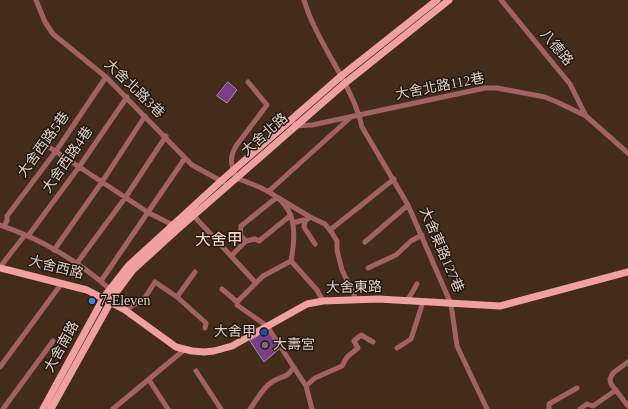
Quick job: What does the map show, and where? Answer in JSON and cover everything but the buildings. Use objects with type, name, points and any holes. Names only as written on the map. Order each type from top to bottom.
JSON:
[{"type":"main road","name":"大舍北路","points":[[224,183],[236,178],[342,80],[437,0]]},
{"type":"main road","name":"大舍北路","points":[[342,80],[449,0]]},
{"type":"main road","name":"大舍北路","points":[[107,299],[112,291],[175,227],[224,183],[233,170],[294,123]]},
{"type":"main road","name":"大舍西路","points":[[0,268],[62,282],[87,290],[107,299]]},
{"type":"main road","name":"大舍東路","points":[[107,299],[125,310],[169,342],[184,350],[204,352],[223,349],[241,342],[307,304],[323,301],[356,299],[451,304],[508,304],[628,272]]},
{"type":"main road","name":"大舍南路","points":[[43,409],[107,299]]},
{"type":"main road","name":"大舍南路","points":[[51,409],[107,299]]},
{"type":"street","name":"大舍北路3巷","points":[[36,0],[45,22],[53,34],[127,97],[166,136],[185,158],[201,171],[224,183]]},
{"type":"street","name":"大舍東路127巷","points":[[304,0],[325,49],[359,115],[362,127],[408,205],[422,235],[451,304],[457,346],[487,409]]},
{"type":"street","name":"八德路","points":[[501,0],[570,84],[586,116]]},
{"type":"street","name":"大舍西路5巷","points":[[2,226],[7,221],[7,216],[56,151],[106,78]]},
{"type":"street","points":[[248,82],[267,105],[232,153],[231,162],[236,178],[269,191],[308,219],[325,224],[337,241],[337,250],[342,270],[356,299]]},
{"type":"street","name":"大舍北路112巷","points":[[294,123],[312,125],[485,88],[497,88],[545,97],[586,116],[627,151]]},
{"type":"street","name":"大舍西路4巷","points":[[0,268],[27,236],[80,167],[127,97]]},
{"type":"street","points":[[54,250],[102,182],[145,116]]},
{"type":"street","points":[[269,191],[352,117]]},
{"type":"street","points":[[77,263],[125,198],[166,136]]},
{"type":"street","points":[[46,145],[125,198],[175,227]]},
{"type":"street","points":[[101,281],[149,213],[185,158]]},
{"type":"street","points":[[330,230],[394,180]]},
{"type":"street","points":[[277,197],[287,207],[293,224],[294,243],[291,261]]},
{"type":"street","points":[[246,241],[240,235],[241,226],[277,197]]},
{"type":"street","name":"大舍東路127巷","points":[[365,242],[408,205]]},
{"type":"street","points":[[190,213],[256,282]]},
{"type":"street","points":[[231,256],[246,241],[255,239],[260,241],[291,215]]},
{"type":"street","points":[[293,224],[308,219]]},
{"type":"street","points":[[308,219],[304,227],[315,244]]},
{"type":"street","points":[[2,226],[27,236],[77,263],[112,291]]},
{"type":"street","points":[[368,268],[396,255],[411,241],[422,235]]},
{"type":"street","points":[[291,261],[270,272],[256,282],[236,305],[267,326],[306,386],[312,409]]},
{"type":"street","points":[[291,261],[317,290],[323,301]]},
{"type":"street","points":[[177,297],[194,272]]},
{"type":"street","points":[[0,367],[62,282]]},
{"type":"street","points":[[125,310],[144,299],[155,282],[177,297],[206,323],[205,328]]},
{"type":"street","points":[[406,301],[417,284]]},
{"type":"street","points":[[222,289],[238,302]]},
{"type":"street","points":[[397,348],[411,339],[423,302]]},
{"type":"street","points":[[306,386],[315,378],[342,366],[347,357],[358,348],[354,341],[361,335],[373,342]]},
{"type":"street","points":[[2,409],[53,342]]},
{"type":"street","points":[[113,409],[184,350]]},
{"type":"street","points":[[627,362],[613,373],[610,379],[628,406]]},
{"type":"street","points":[[252,408],[260,393],[272,382],[289,375],[293,368]]},
{"type":"street","points":[[196,371],[221,409]]},
{"type":"street","points":[[149,380],[168,409]]},
{"type":"street","points":[[548,407],[577,388]]},
{"type":"street","points":[[580,409],[587,404],[593,406],[616,390]]},
{"type":"place","name":"7-Eleven","points":[[92,301]]},
{"type":"place","name":"大舍甲","points":[[264,332]]},
{"type":"place","name":"大壽宮","points":[[265,345]]},
{"type":"district","name":"大舍甲","points":[[219,241]]}]
